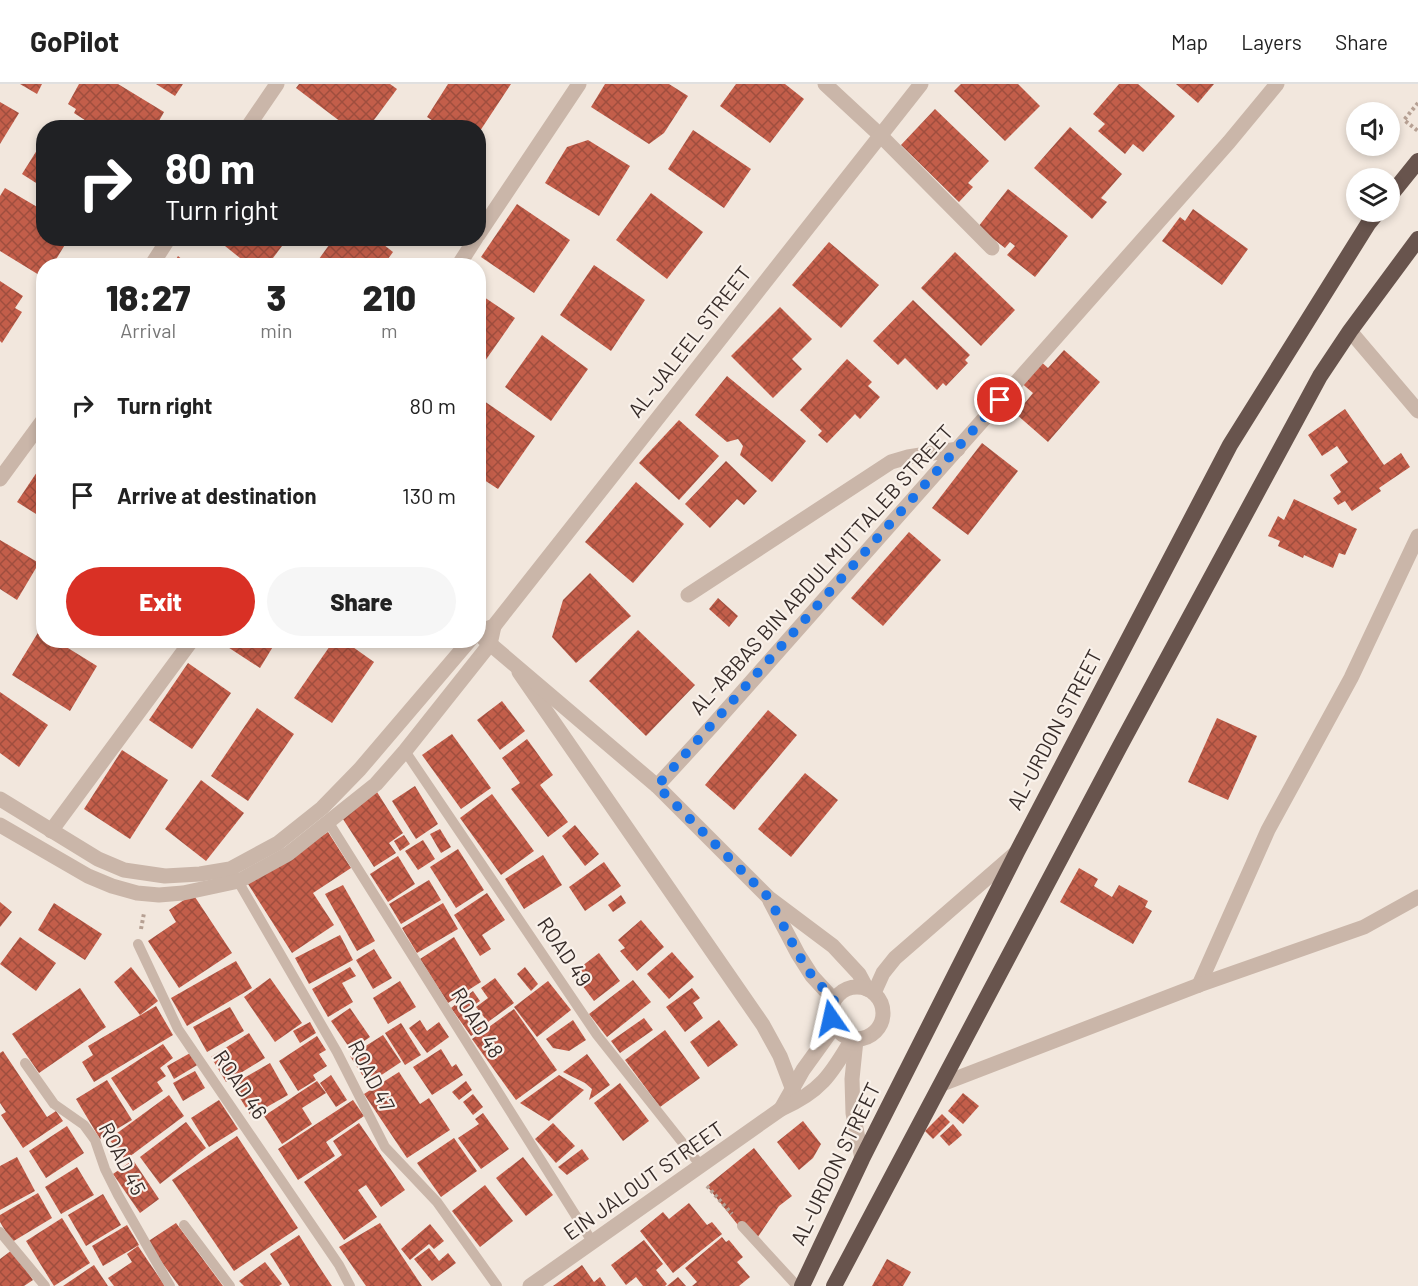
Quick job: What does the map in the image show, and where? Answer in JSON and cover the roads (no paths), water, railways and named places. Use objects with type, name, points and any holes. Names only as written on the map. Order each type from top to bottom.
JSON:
[{"type":"highway","points":[[1400,183],[1418,161]]},
{"type":"highway","name":"AL-URDON STREET","points":[[802,1286],[862,1159],[1017,852],[1230,445],[1370,222]]},
{"type":"highway","points":[[834,1286],[1120,746],[1320,376],[1418,239]]},
{"type":"street","points":[[252,120],[277,84]]},
{"type":"street","points":[[486,224],[579,84]]},
{"type":"street","points":[[825,84],[880,135],[992,248]]},
{"type":"street","name":"AL-JALEEL STREET","points":[[486,633],[494,626],[921,84]]},
{"type":"street","name":"AL-ABBAS BIN ABDULMUTTALEB STREET","points":[[657,786],[1229,142],[1277,84]]},
{"type":"street","points":[[1350,331],[1418,411]]},
{"type":"street","points":[[0,479],[36,430]]},
{"type":"street","points":[[688,595],[891,462],[958,448]]},
{"type":"street","points":[[1199,985],[1269,830],[1351,678],[1418,536]]},
{"type":"street","points":[[486,639],[657,786],[769,898],[833,946],[859,974],[870,991],[880,1000],[883,1018],[880,1027],[865,1038],[854,1040],[845,1037],[834,1027],[831,1009],[834,1000],[840,992],[849,988],[858,987],[870,991]]},
{"type":"street","points":[[51,831],[186,648]]},
{"type":"street","name":"AL-JALEEL STREET","points":[[0,799],[107,864],[124,870],[165,876],[235,875],[322,808],[360,769],[463,648]]},
{"type":"street","name":"AL-JALEEL STREET","points":[[0,825],[88,876],[137,893],[159,895],[183,892],[235,875],[288,854],[376,784],[405,751],[474,648]]},
{"type":"street","points":[[512,662],[763,1025],[780,1056],[794,1094]]},
{"type":"street","points":[[870,991],[895,958],[1017,852]]},
{"type":"street","points":[[942,1084],[1199,985],[1354,931],[1418,897]]},
{"type":"street","points":[[769,898],[812,976],[834,1000]]},
{"type":"street","points":[[794,1094],[834,1027]]},
{"type":"street","points":[[854,1040],[853,1113],[862,1159]]},
{"type":"street","name":"EIN JALOUT STREET","points":[[530,1286],[593,1244],[781,1109],[794,1094],[827,1080],[854,1040]]},
{"type":"lane","name":"ROAD 49","points":[[405,751],[597,1035],[698,1169]]},
{"type":"lane","name":"ROAD 48","points":[[329,823],[593,1244]]},
{"type":"lane","name":"ROAD 47","points":[[235,875],[337,1052],[385,1147],[436,1202],[497,1286]]},
{"type":"lane","name":"ROAD 46","points":[[138,944],[178,1029],[339,1265],[350,1286]]},
{"type":"lane","name":"ROAD 45","points":[[25,1063],[54,1104],[84,1125],[95,1140],[105,1169],[118,1195],[170,1286]]},
{"type":"lane","points":[[184,1225],[230,1286]]},
{"type":"lane","points":[[742,1226],[796,1286]]},
{"type":"lane","points":[[0,1232],[45,1286]]}]
